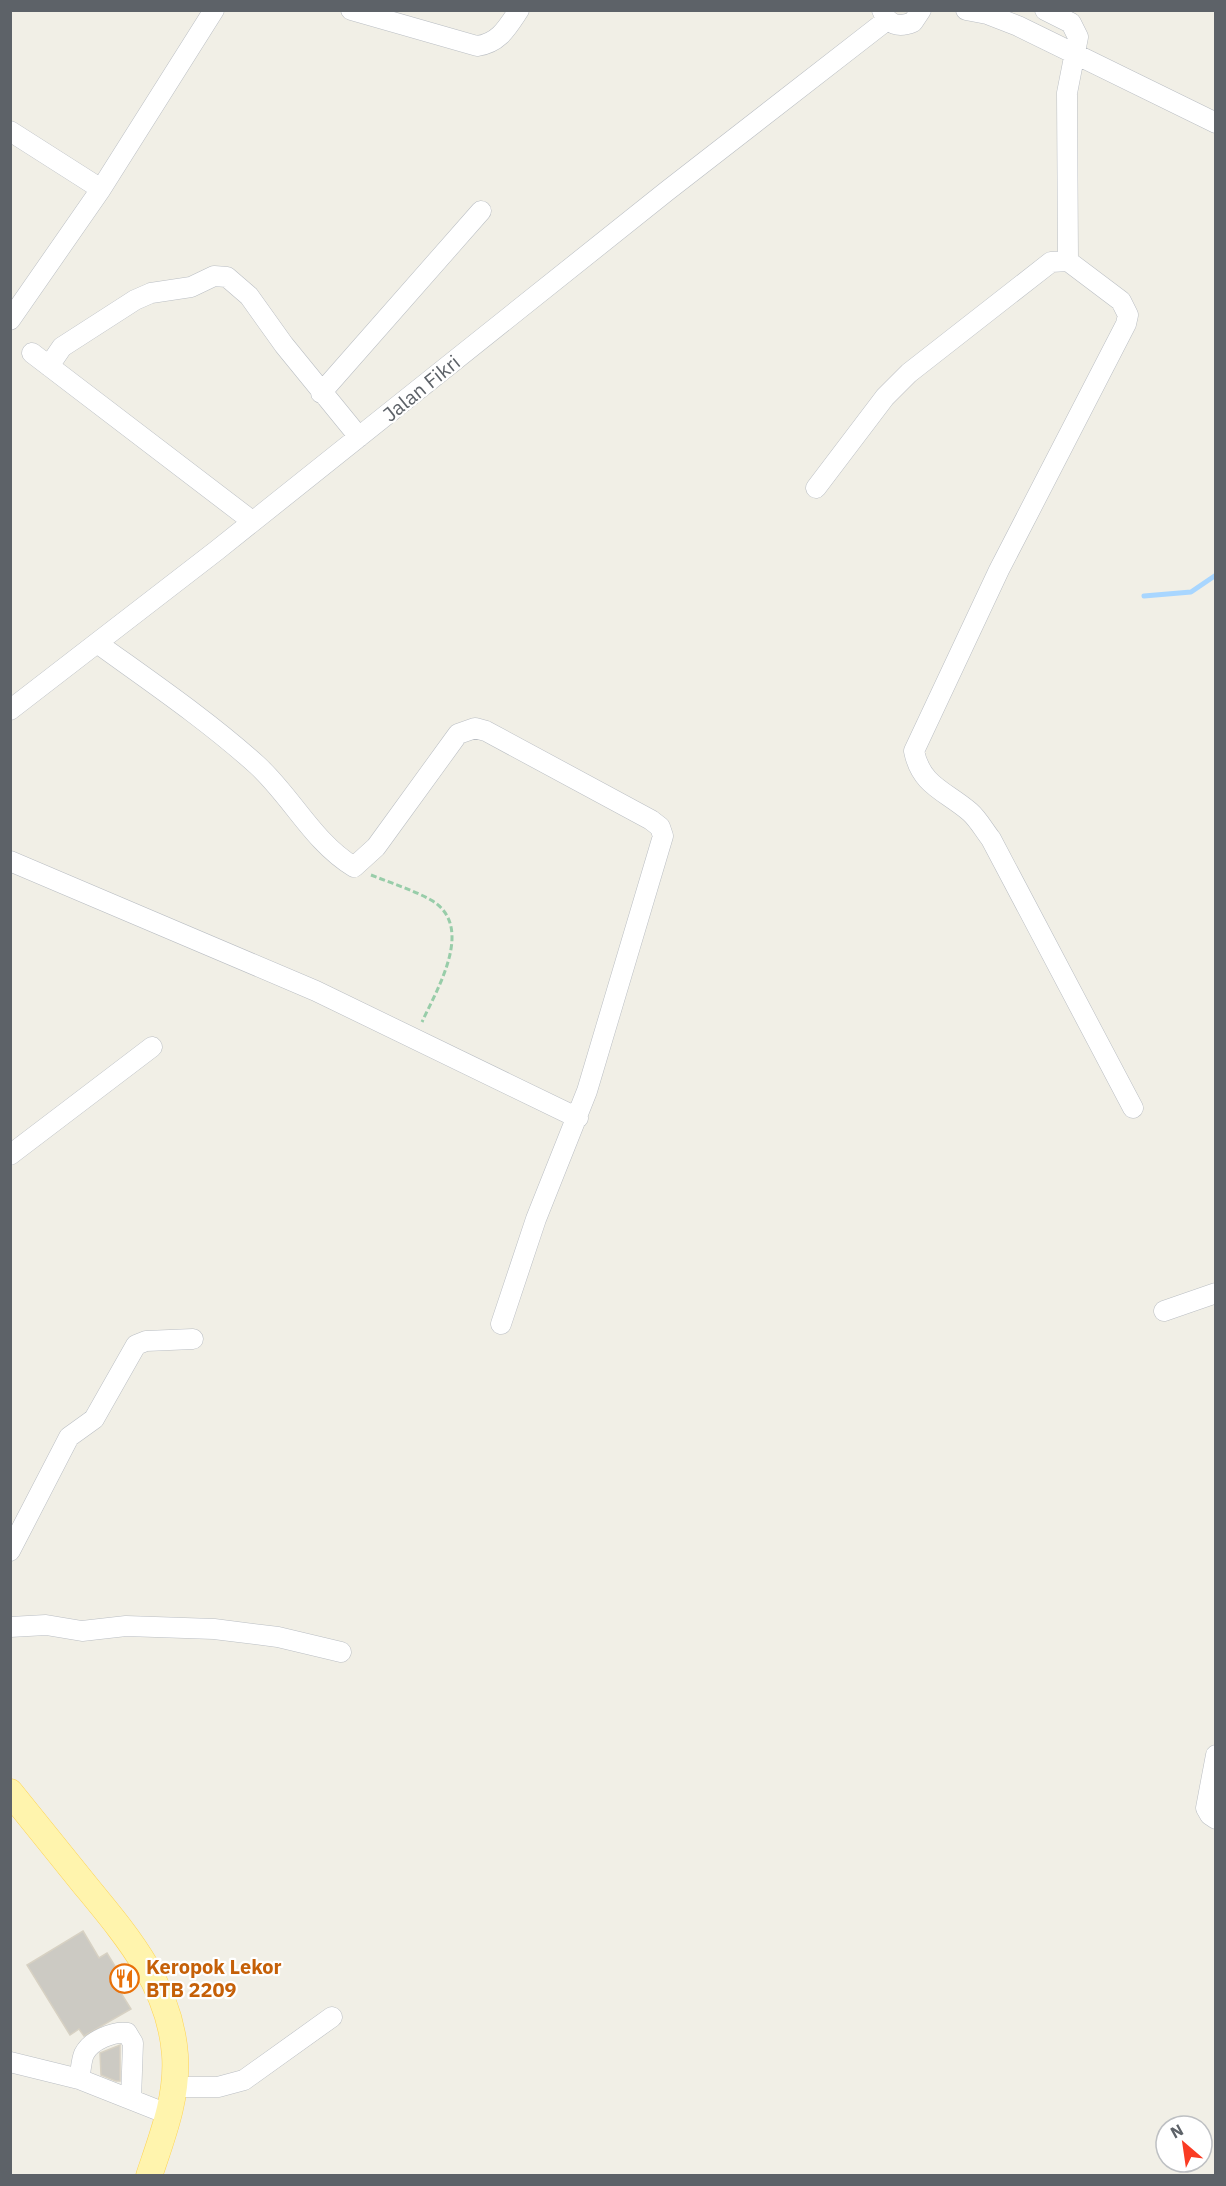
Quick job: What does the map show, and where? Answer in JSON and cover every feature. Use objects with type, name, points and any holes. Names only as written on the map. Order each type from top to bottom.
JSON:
[{"type":"main road","points":[[10,1792],[136,1948],[155,1981],[171,2021],[176,2058],[170,2115],[149,2175]]},
{"type":"street","points":[[10,320],[101,189],[214,10]]},
{"type":"street","points":[[351,10],[403,18],[477,46],[490,44],[506,30],[519,10]]},
{"type":"street","points":[[884,15],[893,24],[906,25],[918,17],[921,10]]},
{"type":"street","points":[[966,10],[987,14],[1018,26],[1215,123]]},
{"type":"street","points":[[1045,10],[1071,23],[1078,37],[1067,93],[1068,261]]},
{"type":"street","name":"Jalan Fikri","points":[[13,704],[97,643],[831,64],[884,15]]},
{"type":"street","points":[[10,131],[101,189]]},
{"type":"street","points":[[321,393],[481,212]]},
{"type":"street","points":[[816,488],[885,397],[909,373],[1051,262],[1068,261],[1121,301],[1128,315],[1126,324],[999,570],[914,751],[916,765],[934,787],[971,813],[991,839],[1133,1108]]},
{"type":"street","points":[[49,366],[62,347],[135,300],[151,293],[192,287],[214,276],[227,277],[249,296],[321,393],[359,437]]},
{"type":"street","points":[[32,353],[252,521]]},
{"type":"street","points":[[97,643],[182,704],[256,764],[272,780],[327,848],[354,867],[376,847],[458,734],[475,728],[486,731],[651,819],[660,827],[663,836],[578,1118],[536,1219],[501,1324]]},
{"type":"street","points":[[10,861],[51,881],[244,960],[415,1037],[578,1118]]},
{"type":"street","points":[[10,1155],[152,1047]]},
{"type":"street","points":[[1164,1311],[1215,1293]]},
{"type":"street","points":[[10,1551],[69,1437],[94,1419],[136,1345],[147,1341],[193,1339]]},
{"type":"street","points":[[10,1627],[46,1625],[82,1631],[126,1626],[214,1629],[278,1637],[341,1652]]},
{"type":"street","points":[[1215,1755],[1206,1808],[1215,1818]]},
{"type":"street","points":[[172,2087],[218,2087],[244,2080],[332,2017]]},
{"type":"street","points":[[79,2079],[85,2053],[95,2043],[117,2031],[127,2033],[133,2043],[131,2099]]},
{"type":"street","points":[[10,2062],[79,2079],[170,2115]]},
{"type":"path","points":[[354,867],[432,901],[445,911],[450,931],[452,956],[415,1037]]},
{"type":"building","points":[[83,1931],[99,1958],[107,1953],[129,1989],[121,1993],[131,2009],[84,2036],[79,2029],[70,2035],[27,1965]]},
{"type":"building","points":[[120,2045],[120,2081],[116,2081],[101,2075],[100,2053]]},
{"type":"waterway","points":[[1144,596],[1191,592],[1216,575]]},
{"type":"place","name":"Keropok Lekor BTB 2209","points":[[125,1978]]}]
